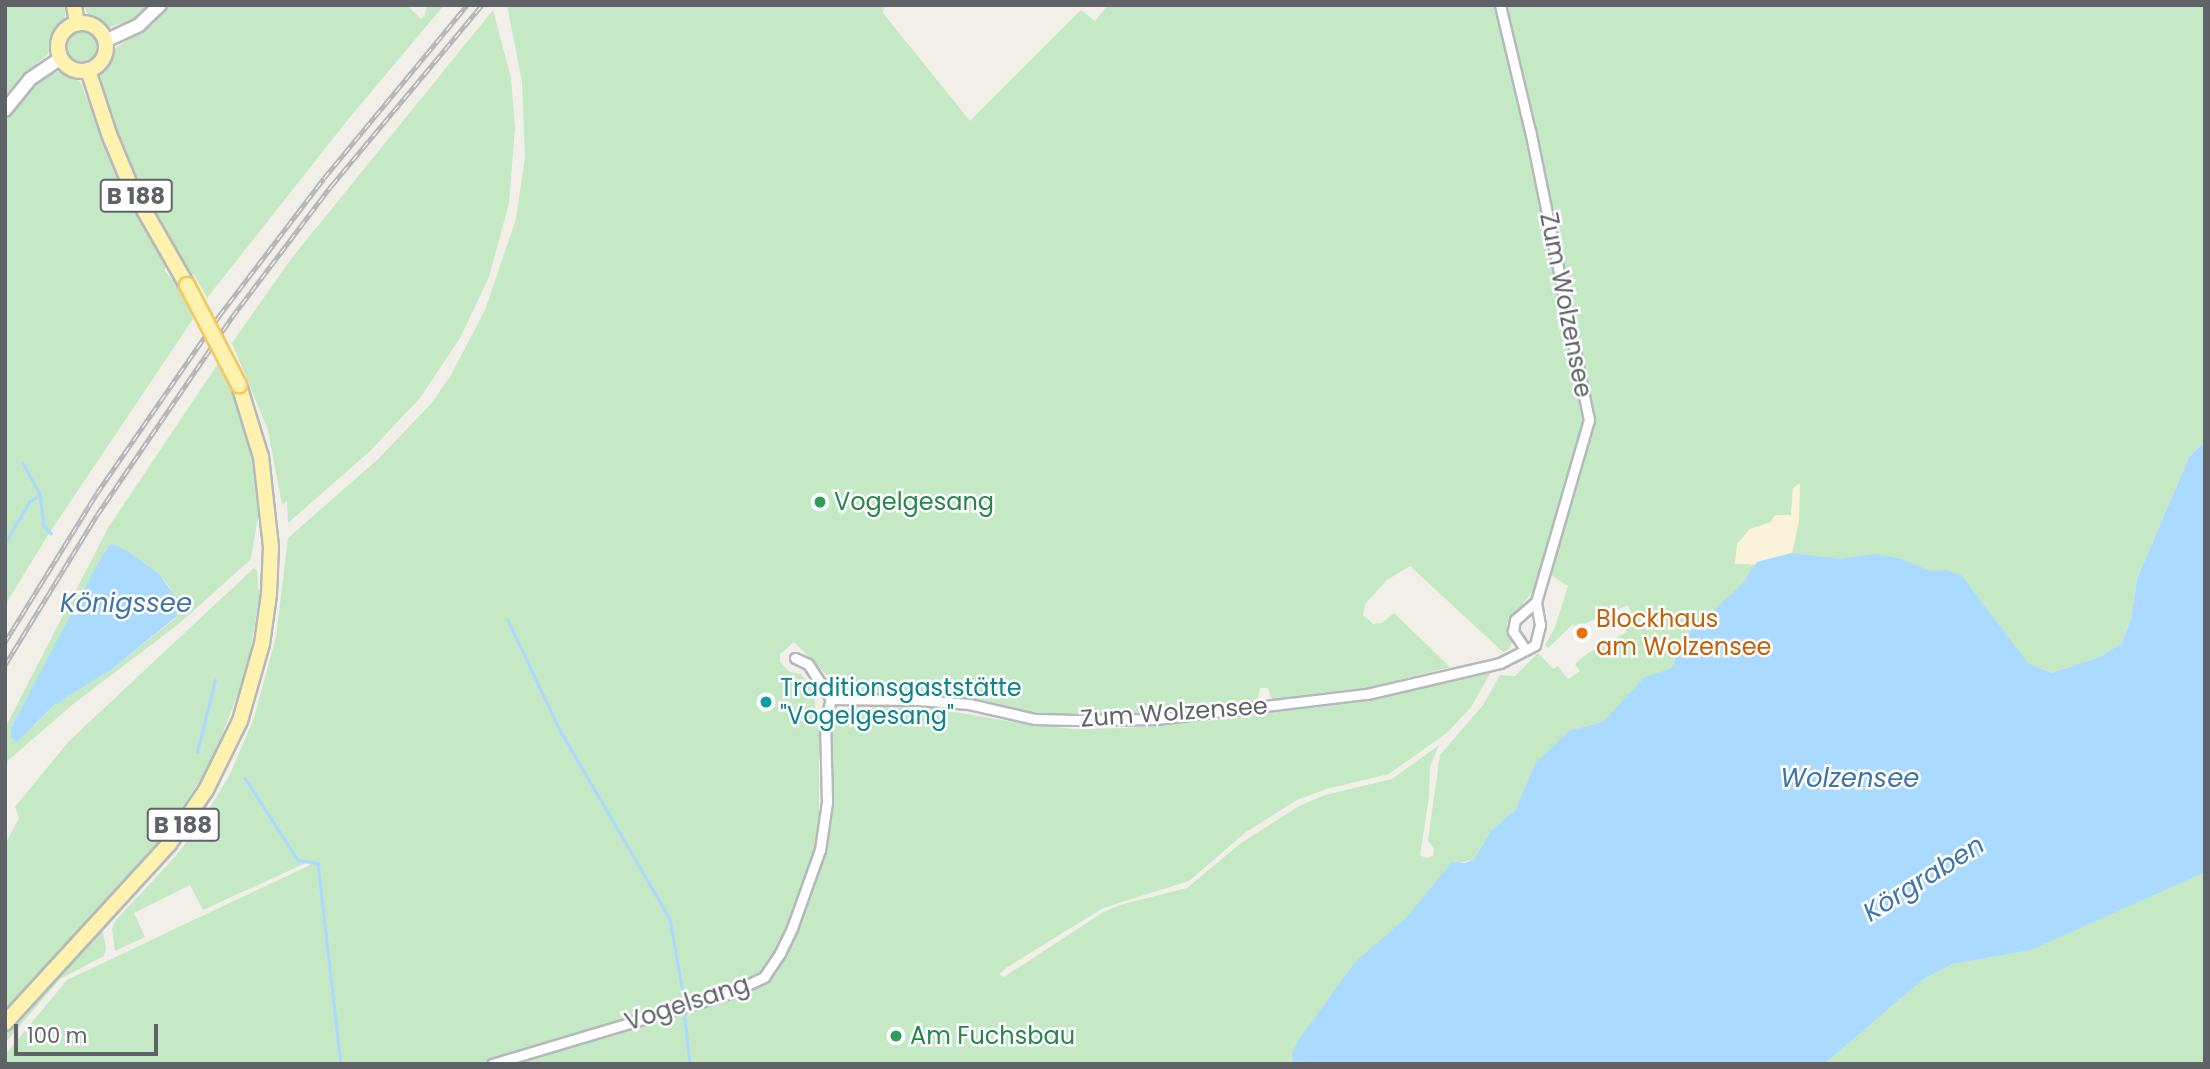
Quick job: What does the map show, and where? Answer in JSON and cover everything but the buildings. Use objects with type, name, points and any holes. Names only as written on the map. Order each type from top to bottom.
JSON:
[{"type":"main road","points":[[74,5],[77,24]]},
{"type":"main road","points":[[105,41],[139,25],[160,5]]},
{"type":"main road","points":[[77,24],[94,27],[105,41],[103,59],[88,70],[72,69],[61,58],[59,41],[69,27],[77,24]]},
{"type":"main road","points":[[5,110],[18,90],[61,58]]},
{"type":"main road","name":"B 188","points":[[5,1023],[45,976],[162,852],[206,790],[233,738],[253,683],[265,628],[271,577],[270,519],[261,457],[239,385],[187,285],[131,187],[109,134],[88,70]]},
{"type":"street","name":"Zum Wolzensee","points":[[831,699],[931,701],[968,705],[1035,719],[1156,719],[1367,694],[1500,663],[1535,645],[1540,625],[1536,602],[1589,420],[1530,131],[1500,5]]},
{"type":"street","name":"Zum Wolzensee","points":[[1525,649],[1513,631],[1515,620],[1536,602]]},
{"type":"street","points":[[795,658],[808,663],[831,699]]},
{"type":"street","name":"Vogelsang","points":[[492,1064],[730,993],[764,976],[780,953],[792,928],[820,850],[827,802],[825,721],[831,699]]},
{"type":"green space","points":[[5,5],[65,5],[65,17],[47,55],[23,74],[5,96]]},
{"type":"green space","points":[[83,5],[154,5],[136,19],[110,27],[89,16]]},
{"type":"green space","points":[[168,5],[407,5],[421,19],[425,15],[427,5],[444,5],[346,122],[207,298],[194,274],[189,276],[143,197],[117,139],[102,88],[101,76],[113,50],[152,24]]},
{"type":"green space","points":[[507,5],[885,5],[883,13],[970,121],[1081,10],[1095,21],[1108,5],[1498,5],[1529,138],[1586,419],[1534,590],[1507,623],[1512,643],[1509,649],[1503,652],[1410,566],[1387,580],[1365,604],[1363,615],[1373,624],[1382,623],[1394,613],[1450,667],[1367,688],[1272,700],[1268,688],[1260,688],[1257,702],[1246,704],[1155,714],[1077,717],[1019,711],[951,696],[849,693],[841,689],[794,642],[780,654],[780,662],[790,672],[801,674],[813,689],[819,733],[819,814],[815,847],[789,928],[762,974],[728,991],[685,1000],[477,1064],[5,1064],[5,1055],[67,980],[310,865],[308,862],[203,910],[190,885],[134,913],[145,937],[115,951],[112,929],[116,920],[175,857],[204,818],[230,774],[254,718],[276,637],[288,538],[377,460],[431,404],[451,375],[485,310],[516,219],[525,157],[522,82]]},
{"type":"green space","points":[[1503,5],[2205,5],[2205,441],[2189,457],[2137,579],[2131,619],[2122,643],[2100,657],[2051,673],[2028,663],[2007,640],[1886,572],[1787,555],[1799,521],[1799,484],[1793,488],[1791,515],[1750,529],[1750,565],[1755,564],[1756,580],[1704,641],[1523,794],[1516,809],[1491,831],[1474,859],[1459,863],[1447,894],[1347,976],[1300,1064],[506,1064],[730,997],[769,978],[795,934],[826,849],[832,801],[829,731],[833,721],[848,708],[914,705],[1026,724],[1073,729],[1127,728],[1224,719],[1373,698],[1491,672],[1471,707],[1448,732],[1389,774],[1326,789],[1297,800],[1246,832],[1189,881],[1103,908],[1006,968],[999,974],[1004,977],[1102,913],[1120,905],[1187,888],[1241,843],[1299,806],[1325,795],[1392,779],[1439,745],[1430,767],[1429,797],[1420,855],[1426,858],[1433,856],[1434,849],[1428,840],[1440,755],[1483,705],[1500,675],[1515,676],[1538,653],[1553,669],[1558,666],[1568,679],[1580,671],[1575,664],[1588,653],[1627,632],[1623,625],[1634,619],[1628,605],[1577,627],[1573,624],[1548,648],[1545,645],[1555,627],[1568,586],[1551,575],[1549,569],[1592,418]]},
{"type":"green space","points":[[493,10],[511,78],[515,127],[509,203],[489,277],[460,338],[420,398],[370,451],[288,523],[287,501],[282,505],[268,430],[232,343],[291,259]]},
{"type":"green space","points":[[82,31],[93,36],[98,47],[93,58],[82,63],[71,58],[66,47],[71,36]]},
{"type":"green space","points":[[53,72],[64,72],[80,82],[123,185],[165,260],[165,271],[183,292],[193,319],[48,535],[5,605],[5,121],[17,101],[32,86]]},
{"type":"green space","points":[[219,362],[238,403],[255,468],[260,505],[251,559],[181,622],[72,705],[5,763],[5,728],[108,528]],"holes":[[[109,546],[131,553],[160,575],[168,585],[179,611],[177,617],[112,669],[53,706],[35,725],[11,728]]]},
{"type":"green space","points":[[254,568],[257,571],[258,590],[261,588],[247,671],[210,765],[160,840],[5,1010],[5,844],[19,818],[15,807],[69,741]]},
{"type":"green space","points":[[2205,843],[2205,1064],[1824,1064],[1925,978],[1953,964],[2031,950]]},
{"type":"green space","points":[[107,919],[103,933],[106,948],[104,956],[60,979],[5,1043],[5,1033],[36,994]]},
{"type":"sand","points":[[1800,483],[1799,521],[1792,553],[1764,558],[1755,564],[1735,564],[1737,544],[1750,529],[1770,523],[1775,515],[1791,515],[1793,488]]},
{"type":"water","name":"Wolzensee","points":[[2205,441],[2205,872],[2031,950],[1953,964],[1925,978],[1824,1064],[1293,1064],[1292,1053],[1298,1041],[1355,962],[1406,918],[1452,862],[1465,863],[1474,859],[1491,831],[1516,809],[1535,764],[1569,731],[1603,722],[1645,677],[1670,669],[1674,665],[1677,644],[1743,583],[1757,562],[1792,553],[1840,559],[1875,554],[1902,559],[1930,571],[1946,570],[1961,575],[2028,663],[2051,673],[2100,657],[2122,643],[2131,619],[2137,579],[2189,457]]},
{"type":"water","name":"Königssee","points":[[114,544],[160,575],[177,600],[177,616],[112,669],[53,706],[17,742],[11,737],[11,728],[97,565],[109,546]]},
{"type":"waterway","points":[[23,463],[40,494],[44,526],[51,533]]},
{"type":"waterway","points":[[5,543],[29,502],[39,495]]},
{"type":"waterway","points":[[508,620],[560,730],[670,919],[683,993]]},
{"type":"waterway","points":[[197,752],[215,680]]},
{"type":"waterway","points":[[245,778],[298,860],[318,863],[341,1064]]},
{"type":"waterway","points":[[684,1011],[690,1064]]},
{"type":"railway","points":[[5,642],[97,493],[219,316],[324,178],[467,5]]},
{"type":"railway","points":[[5,665],[97,515],[232,317],[332,185],[482,5]]},
{"type":"place","name":"Vogelgesang","points":[[820,502]]},
{"type":"place","name":"Blockhaus am Wolzensee","points":[[1582,633]]},
{"type":"place","name":"Traditionsgaststätte \"Vogelgesang\"","points":[[766,702]]},
{"type":"place","name":"Am Fuchsbau","points":[[896,1036]]},
{"type":"water label","name":"Körgraben","points":[[1924,879]]}]
